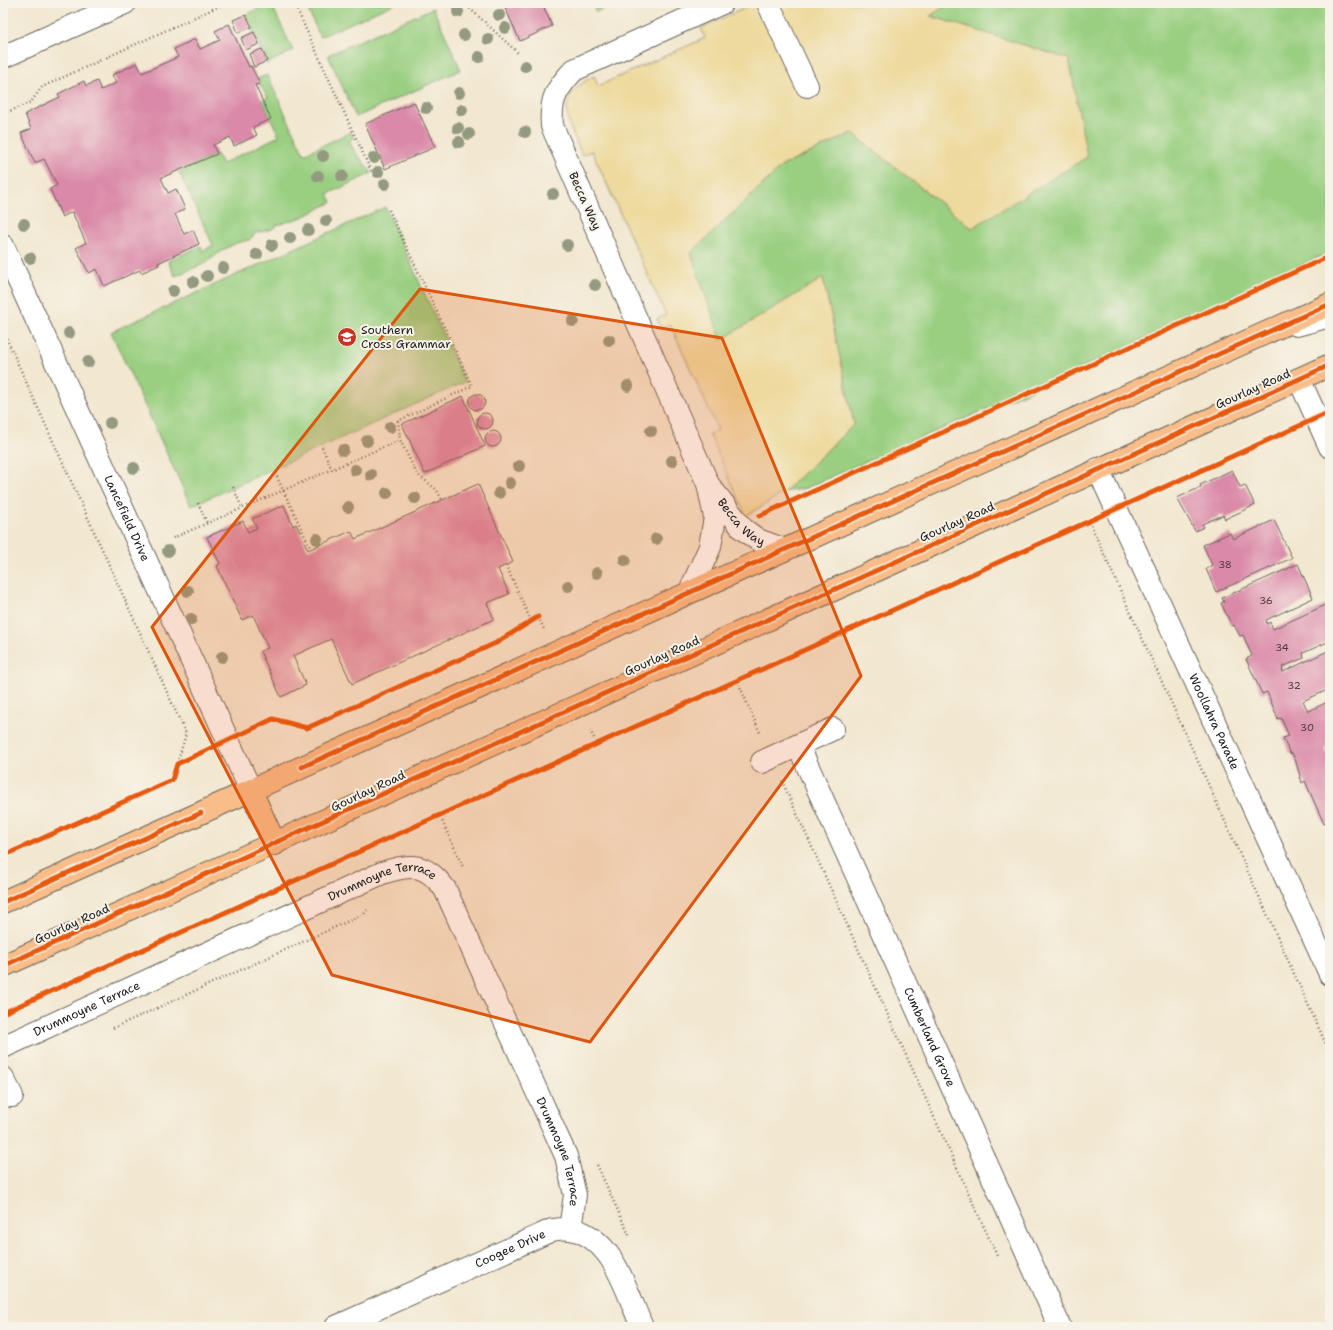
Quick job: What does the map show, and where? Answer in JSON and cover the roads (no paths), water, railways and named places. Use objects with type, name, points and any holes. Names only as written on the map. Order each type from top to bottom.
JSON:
[{"type":"main road","points":[[3,902],[783,549],[1330,304]]},
{"type":"main road","name":"Gourlay Road","points":[[3,966],[1330,365]]},
{"type":"main road","points":[[251,791],[275,844]]},
{"type":"street","points":[[3,57],[125,3]]},
{"type":"street","name":"Becca Way","points":[[690,592],[710,547],[715,517],[708,484],[552,126],[551,110],[554,97],[561,84],[574,70],[722,3]]},
{"type":"street","points":[[768,3],[807,86]]},
{"type":"street","name":"Lancefield Drive","points":[[3,246],[251,791]]},
{"type":"street","points":[[1280,326],[1296,325],[1330,316]]},
{"type":"street","points":[[1299,379],[1330,447]]},
{"type":"street","name":"Woollahra Parade","points":[[1098,469],[1330,974]]},
{"type":"street","name":"Becca Way","points":[[708,484],[743,529],[758,540],[783,549]]},
{"type":"street","points":[[767,760],[834,729]]},
{"type":"street","name":"Cumberland Grove","points":[[799,746],[1060,1327]]},
{"type":"street","name":"Drummoyne Terrace","points":[[3,1048],[382,873],[412,866],[426,871],[436,878],[445,889],[566,1156],[574,1195],[570,1229]]},
{"type":"street","name":"Coogee Drive","points":[[336,1327],[552,1230],[570,1229],[584,1234],[600,1244],[615,1264],[642,1327]]},
{"type":"place","name":"Southern Cross Grammar","points":[[347,337]]}]
